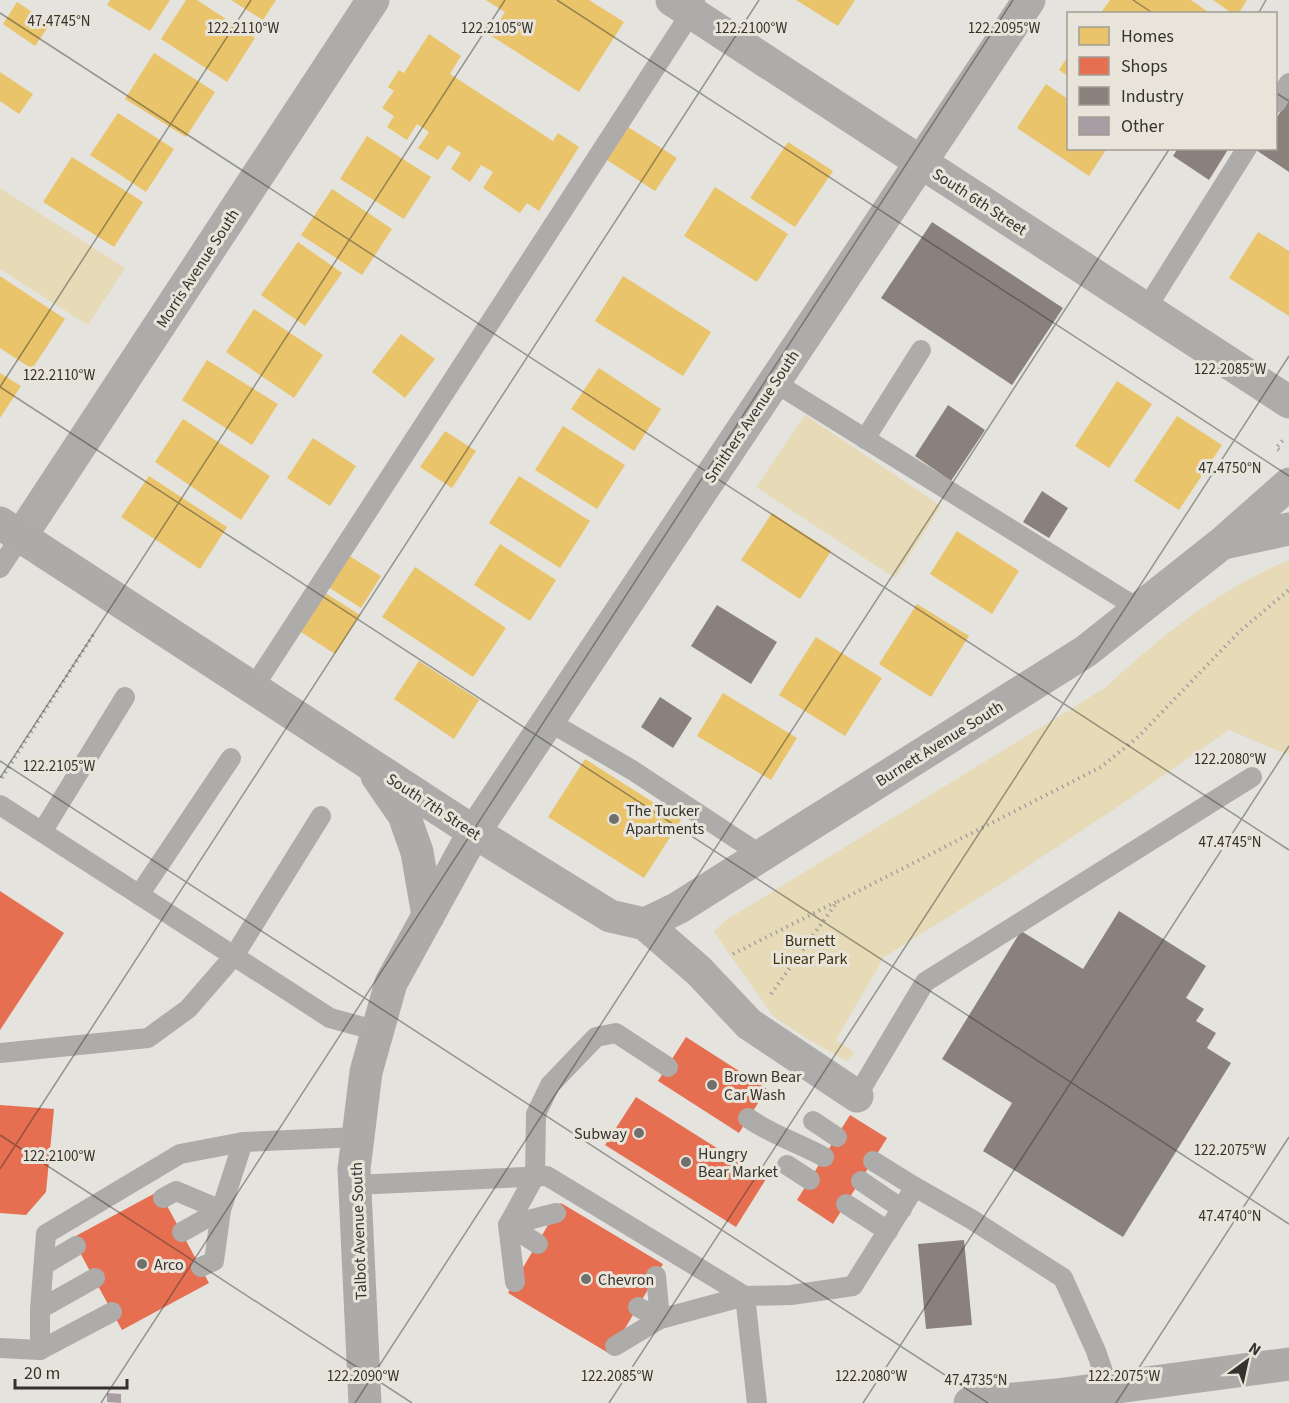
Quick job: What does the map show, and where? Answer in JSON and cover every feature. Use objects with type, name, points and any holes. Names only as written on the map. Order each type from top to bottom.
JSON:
[{"type":"street","name":"Morris Avenue South","points":[[10,529],[373,0]]},
{"type":"street","name":"Smithers Avenue South","points":[[474,832],[1029,0]]},
{"type":"street","name":"South 6th Street","points":[[687,4],[920,162],[1289,402]]},
{"type":"street","name":"Burnett Avenue South","points":[[645,924],[678,908],[1086,651],[1221,544],[1289,484]]},
{"type":"street","name":"South 7th Street","points":[[10,529],[474,832],[610,916],[645,924],[699,971],[749,1024],[857,1096]]},
{"type":"street","name":"Burnett Avenue South","points":[[1221,544],[1289,529]]},
{"type":"street","points":[[367,762],[404,815],[417,852],[428,916]]},
{"type":"street","name":"Talbot Avenue South","points":[[365,1403],[354,1169],[366,1072],[391,983],[474,832]]},
{"type":"street","points":[[970,1403],[1109,1389],[1289,1364]]},
{"type":"lane","points":[[253,688],[687,4]]},
{"type":"lane","points":[[1277,100],[1289,83]]},
{"type":"lane","points":[[1146,309],[1246,150]]},
{"type":"lane","points":[[865,439],[921,350]]},
{"type":"lane","points":[[774,382],[1139,609]]},
{"type":"lane","points":[[0,568],[10,529]]},
{"type":"lane","points":[[42,832],[125,697]]},
{"type":"lane","points":[[548,721],[632,770],[760,855]]},
{"type":"lane","points":[[139,895],[231,758]]},
{"type":"lane","points":[[857,1096],[925,982],[1252,777]]},
{"type":"lane","points":[[0,805],[330,1018],[378,1031]]},
{"type":"lane","points":[[0,1053],[148,1038],[188,1009],[234,956],[321,816]]},
{"type":"lane","points":[[515,1282],[508,1225],[536,1176],[536,1114],[550,1084],[596,1037],[616,1034],[668,1067]]},
{"type":"lane","points":[[748,1119],[764,1129],[801,1143],[824,1157]]},
{"type":"lane","points":[[813,1121],[837,1137]]},
{"type":"lane","points":[[40,1350],[40,1309],[46,1234],[180,1154],[243,1142],[358,1137]]},
{"type":"lane","points":[[201,1267],[214,1261],[222,1210],[243,1142]]},
{"type":"lane","points":[[873,1161],[971,1219],[1063,1278],[1096,1351],[1109,1389]]},
{"type":"lane","points":[[787,1164],[810,1180]]},
{"type":"lane","points":[[355,1185],[547,1176],[745,1296]]},
{"type":"lane","points":[[861,1181],[902,1209]]},
{"type":"lane","points":[[615,1346],[660,1319],[745,1296],[791,1295],[853,1286],[915,1187]]},
{"type":"lane","points":[[164,1198],[176,1191],[222,1210]]},
{"type":"lane","points":[[846,1204],[888,1231]]},
{"type":"lane","points":[[182,1232],[222,1210]]},
{"type":"lane","points":[[508,1225],[556,1213]]},
{"type":"lane","points":[[508,1225],[538,1244]]},
{"type":"lane","points":[[44,1265],[76,1246]]},
{"type":"lane","points":[[657,1276],[660,1319]]},
{"type":"lane","points":[[40,1309],[95,1278]]},
{"type":"lane","points":[[745,1296],[756,1403]]},
{"type":"lane","points":[[638,1307],[660,1319]]},
{"type":"lane","points":[[0,1348],[40,1350],[112,1312]]},
{"type":"path","points":[[699,971],[1101,766],[1137,738],[1240,631],[1289,590]]},
{"type":"path","points":[[0,781],[95,632]]},
{"type":"path","points":[[749,1024],[837,902]]},
{"type":"green space","points":[[0,188],[125,268],[88,325],[0,269]]},
{"type":"green space","points":[[805,415],[941,506],[895,578],[756,487]]},
{"type":"green space","name":"Burnett Linear Park","points":[[1289,560],[1289,755],[1229,730],[1001,884],[884,957],[836,1040],[855,1053],[847,1061],[809,1040],[773,1016],[714,932],[723,922],[1105,688],[1191,616],[1238,585]]},
{"type":"building: Homes","points":[[110,0],[170,0],[150,31],[107,5]]},
{"type":"building: Homes","points":[[186,0],[197,0],[255,38],[227,82],[161,39]]},
{"type":"building: Homes","points":[[231,0],[276,0],[263,20]]},
{"type":"building: Homes","points":[[486,0],[589,0],[624,22],[579,92],[490,35],[505,12]]},
{"type":"building: Homes","points":[[796,0],[855,0],[838,26]]},
{"type":"building: Homes","points":[[1110,0],[1191,0],[1208,12],[1101,12]]},
{"type":"building: Homes","points":[[1213,0],[1247,0],[1239,12],[1230,12]]},
{"type":"building: Homes","points":[[17,2],[50,24],[35,46],[3,24]]},
{"type":"building: Homes","points":[[429,34],[461,56],[450,74],[553,141],[558,133],[579,147],[539,211],[527,203],[520,213],[483,188],[493,172],[481,165],[470,182],[451,169],[461,153],[448,145],[438,160],[418,148],[429,132],[417,124],[407,140],[387,127],[394,116],[382,108],[394,91],[388,87],[399,70],[404,73]]},
{"type":"building: Homes","points":[[154,53],[215,92],[186,137],[125,99]]},
{"type":"building: Homes","points":[[1067,58],[1067,75],[1059,70]]},
{"type":"building: Homes","points":[[0,72],[33,94],[19,114],[0,101]]},
{"type":"building: Homes","points":[[1046,84],[1067,98],[1067,150],[1106,150],[1089,176],[1017,128]]},
{"type":"building: Homes","points":[[118,113],[174,149],[146,192],[90,155]]},
{"type":"building: Homes","points":[[628,127],[677,158],[655,191],[607,160]]},
{"type":"building: Homes","points":[[367,136],[431,177],[404,219],[340,179]]},
{"type":"building: Homes","points":[[788,142],[833,171],[795,227],[750,198]]},
{"type":"building: Homes","points":[[72,157],[143,202],[114,247],[43,202]]},
{"type":"building: Homes","points":[[715,187],[788,234],[757,282],[684,236]]},
{"type":"building: Homes","points":[[332,189],[392,229],[362,275],[301,235]]},
{"type":"building: Homes","points":[[1258,232],[1289,251],[1289,316],[1229,278]]},
{"type":"building: Homes","points":[[298,242],[342,273],[305,326],[261,295]]},
{"type":"building: Homes","points":[[0,276],[65,319],[32,369],[0,348]]},
{"type":"building: Homes","points":[[623,276],[711,332],[683,376],[595,321]]},
{"type":"building: Homes","points":[[254,309],[323,355],[294,398],[226,352]]},
{"type":"building: Homes","points":[[401,334],[435,359],[405,398],[372,372]]},
{"type":"building: Homes","points":[[207,360],[278,404],[252,445],[182,400]]},
{"type":"building: Homes","points":[[599,368],[661,409],[634,451],[571,409]]},
{"type":"building: Homes","points":[[0,373],[21,386],[0,418]]},
{"type":"building: Homes","points":[[1117,381],[1152,404],[1109,468],[1075,446]]},
{"type":"building: Homes","points":[[1177,416],[1222,445],[1179,510],[1134,481]]},
{"type":"building: Homes","points":[[183,419],[270,476],[241,520],[155,462]]},
{"type":"building: Homes","points":[[563,426],[625,465],[597,509],[535,470]]},
{"type":"building: Homes","points":[[445,431],[476,451],[452,488],[420,467]]},
{"type":"building: Homes","points":[[313,438],[356,466],[330,506],[287,478]]},
{"type":"building: Homes","points":[[149,476],[227,527],[200,569],[121,517]]},
{"type":"building: Homes","points":[[519,476],[590,521],[560,568],[489,523]]},
{"type":"building: Homes","points":[[772,513],[831,551],[800,599],[741,560]]},
{"type":"building: Homes","points":[[957,531],[1019,571],[992,614],[930,574]]},
{"type":"building: Homes","points":[[500,544],[556,580],[530,621],[474,585]]},
{"type":"building: Homes","points":[[345,553],[381,576],[361,608],[325,585]]},
{"type":"building: Homes","points":[[415,567],[506,628],[473,677],[382,617]]},
{"type":"building: Homes","points":[[322,591],[360,615],[335,654],[298,630]]},
{"type":"building: Homes","points":[[917,604],[969,636],[931,697],[879,664]]},
{"type":"building: Homes","points":[[816,637],[882,678],[845,736],[779,695]]},
{"type":"building: Homes","points":[[419,661],[479,700],[454,739],[394,699]]},
{"type":"building: Homes","points":[[723,693],[797,738],[771,780],[697,736]]},
{"type":"building: Homes","name":"The Tucker Apartments","points":[[585,759],[681,820],[644,878],[548,817]]},
{"type":"building: Shops","points":[[0,891],[64,933],[0,1030]]},
{"type":"building: Shops","name":"Brown Bear Car Wash","points":[[686,1037],[767,1089],[739,1133],[658,1081]]},
{"type":"building: Shops","name":"Hungry Bear Market","points":[[636,1097],[766,1179],[736,1227],[605,1145]]},
{"type":"building: Shops","points":[[0,1105],[54,1109],[46,1192],[26,1215],[0,1213]]},
{"type":"building: Shops","name":"Brown Bear Car Wash","points":[[850,1115],[887,1138],[833,1224],[797,1200]]},
{"type":"building: Shops","name":"Arco","points":[[159,1191],[209,1283],[122,1330],[72,1238]]},
{"type":"building: Shops","name":"Chevron","points":[[561,1203],[663,1264],[610,1354],[508,1293]]},
{"type":"building: Industry","points":[[1289,98],[1289,172],[1256,150],[1277,150],[1277,117]]},
{"type":"building: Industry","points":[[1177,150],[1228,150],[1209,180],[1173,156]]},
{"type":"building: Industry","points":[[932,222],[1063,308],[1012,385],[881,298]]},
{"type":"building: Industry","points":[[948,405],[985,430],[951,481],[915,456]]},
{"type":"building: Industry","points":[[1042,491],[1068,508],[1049,538],[1023,522]]},
{"type":"building: Industry","points":[[717,605],[777,642],[751,684],[691,646]]},
{"type":"building: Industry","points":[[660,697],[692,718],[673,748],[641,727]]},
{"type":"building: Industry","points":[[1119,911],[1206,966],[1186,998],[1204,1009],[1196,1021],[1216,1033],[1207,1048],[1231,1063],[1123,1237],[983,1151],[1012,1103],[942,1059],[1021,931],[1083,969]]},
{"type":"building: Industry","points":[[964,1240],[972,1325],[926,1329],[918,1244]]},
{"type":"building: Other","points":[[107,1393],[121,1394],[121,1403],[107,1402]]},
{"type":"place","name":"The Tucker Apartments","points":[[614,819]]},
{"type":"place","name":"Brown Bear Car Wash","points":[[712,1085]]},
{"type":"place","name":"Subway","points":[[639,1133]]},
{"type":"place","name":"Hungry Bear Market","points":[[686,1162]]},
{"type":"place","name":"Arco","points":[[142,1264]]},
{"type":"place","name":"Chevron","points":[[586,1279]]}]
